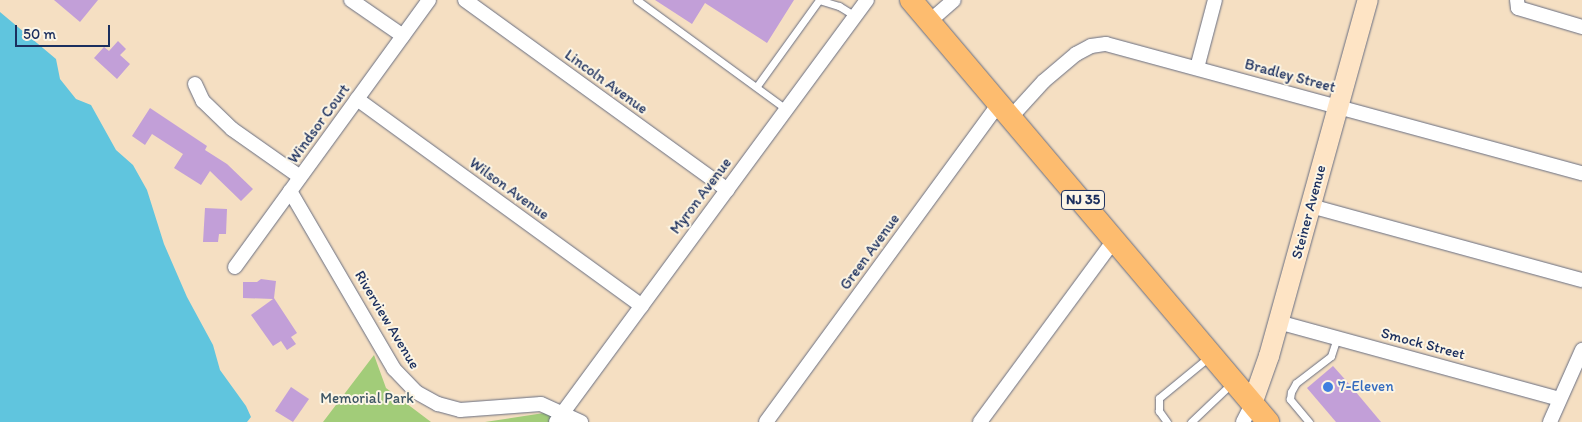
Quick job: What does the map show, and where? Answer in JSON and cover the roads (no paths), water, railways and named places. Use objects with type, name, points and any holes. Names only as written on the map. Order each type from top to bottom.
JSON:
[{"type":"main road","name":"NJ 35","points":[[911,0],[931,20],[1234,382],[1247,413],[1268,422]]},
{"type":"main road","name":"NJ 35","points":[[919,0],[931,20]]},
{"type":"street","points":[[351,0],[403,36]]},
{"type":"street","name":"Windsor Court","points":[[235,267],[429,0]]},
{"type":"street","name":"Lincoln Avenue","points":[[465,0],[727,190]]},
{"type":"street","name":"Myron Avenue","points":[[559,418],[867,0]]},
{"type":"street","points":[[931,20],[954,0]]},
{"type":"street","points":[[1197,68],[1215,0]]},
{"type":"street","name":"Steiner Avenue","points":[[1247,413],[1278,322],[1368,0]]},
{"type":"street","points":[[1517,0],[1518,8],[1582,27]]},
{"type":"street","name":"Bradley Street","points":[[1006,109],[1057,68],[1091,46],[1118,46],[1582,173]]},
{"type":"street","points":[[194,84],[203,101],[232,129],[300,177]]},
{"type":"street","name":"Wilson Avenue","points":[[357,99],[642,306]]},
{"type":"street","name":"Green Avenue","points":[[766,422],[1006,109]]},
{"type":"street","name":"Riverview Avenue","points":[[290,191],[394,369],[416,392],[438,404],[460,410],[522,403],[541,404],[559,418],[581,422]]},
{"type":"street","points":[[1311,206],[1582,280]]},
{"type":"street","points":[[980,422],[1115,239]]},
{"type":"street","name":"Smock Street","points":[[1278,322],[1559,399]]},
{"type":"street","points":[[1550,422],[1582,350]]},
{"type":"lane","points":[[637,0],[786,109]]},
{"type":"lane","points":[[757,86],[819,0],[839,6],[855,16]]},
{"type":"lane","points":[[1309,422],[1290,399],[1290,392],[1296,383],[1331,356],[1337,337]]},
{"type":"lane","points":[[1167,422],[1159,411],[1159,398],[1212,355]]},
{"type":"lane","points":[[1191,422],[1234,382]]},
{"type":"water","points":[[0,12],[56,59],[60,79],[76,99],[91,105],[116,150],[133,165],[147,190],[164,244],[187,297],[213,345],[220,370],[246,406],[251,417],[247,422],[0,422]]},
{"type":"place","name":"7-Eleven","points":[[1328,387]]},
{"type":"park label","name":"Memorial Park","points":[[367,399]]}]
